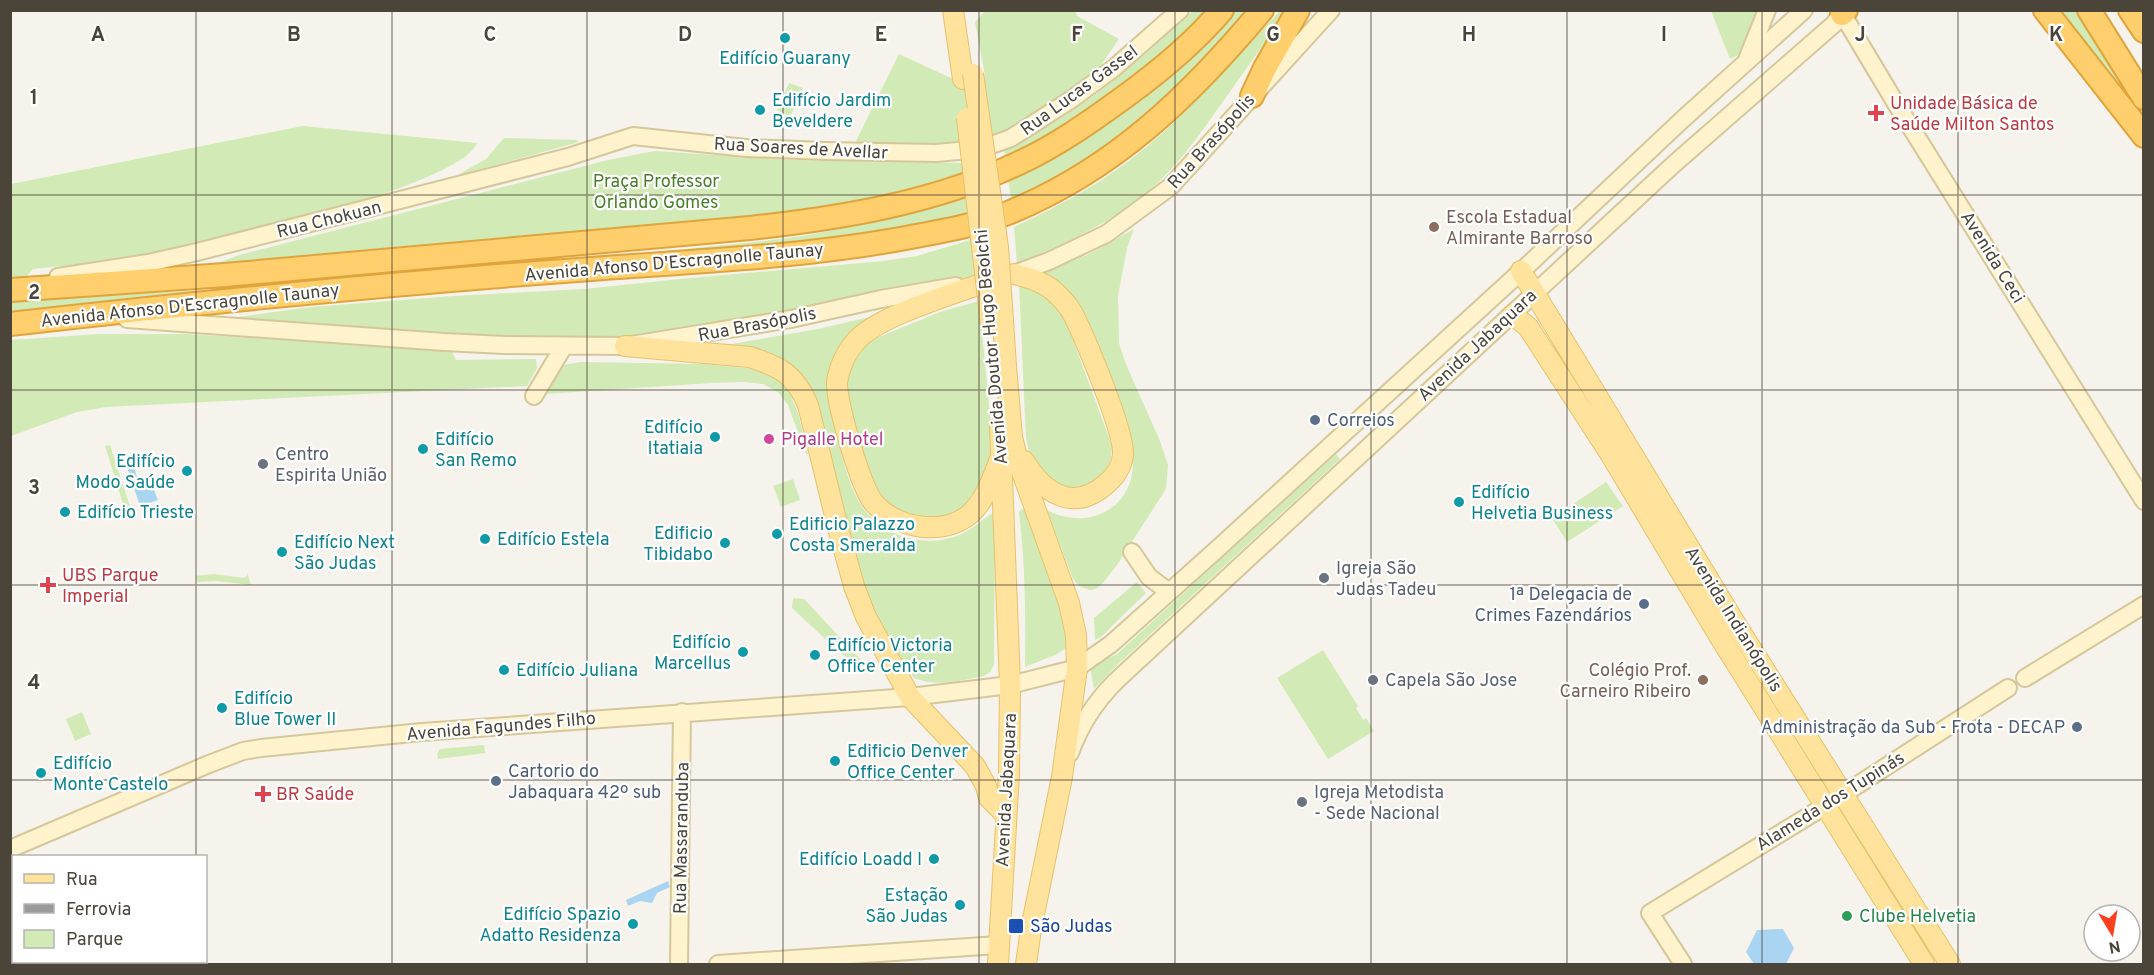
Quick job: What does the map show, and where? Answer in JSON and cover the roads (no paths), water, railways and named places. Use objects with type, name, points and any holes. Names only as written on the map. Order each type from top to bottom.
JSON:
[{"type":"highway","name":"Avenida Afonso D'Escragnolle Taunay","points":[[16,289],[225,275],[750,228],[819,220],[931,196],[974,182],[1020,163],[1092,121],[1150,78],[1188,46],[1222,10]]},
{"type":"highway","name":"Avenida Afonso D'Escragnolle Taunay","points":[[10,324],[481,277],[786,254],[870,245],[976,223],[1006,214],[1035,201],[1091,170],[1130,144],[1179,102],[1229,50],[1262,10]]},
{"type":"highway","points":[[1252,96],[1298,10]]},
{"type":"highway","points":[[2044,10],[2144,136]]},
{"type":"highway","points":[[2089,10],[2144,98]]},
{"type":"highway","points":[[2130,10],[2144,31]]},
{"type":"main road","name":"Avenida Doutor Hugo Beolchi","points":[[953,10],[968,76]]},
{"type":"main road","name":"Avenida Doutor Hugo Beolchi","points":[[965,10],[968,76],[1001,366],[1007,445],[1010,685]]},
{"type":"main road","name":"Avenida Indianópolis","points":[[1521,271],[1735,623],[1950,964]]},
{"type":"main road","points":[[992,280],[892,318],[863,334],[854,343],[841,365],[837,382],[838,399],[872,502],[901,522],[920,526],[943,526],[959,522],[971,514],[980,503],[1007,445],[1046,488],[1058,496],[1073,499],[1089,496],[1106,484],[1119,469],[1123,457],[1120,435],[1075,316],[1062,299],[1046,286],[1036,280],[1014,274]]},
{"type":"main road","name":"Avenida Indianópolis","points":[[1513,315],[1528,327],[1611,455],[1924,964]]},
{"type":"main road","points":[[625,346],[750,357],[787,373],[800,388],[808,405],[838,528],[854,586],[866,617],[910,698],[975,766],[986,786],[989,798],[1006,815]]},
{"type":"main road","name":"Avenida Doutor Hugo Beolchi","points":[[1007,445],[1017,458],[1069,603],[1076,635],[1077,668]]},
{"type":"main road","name":"Avenida Jabaquara","points":[[1026,964],[1062,777],[1077,668]]},
{"type":"main road","name":"Avenida Jabaquara","points":[[998,964],[1010,685]]},
{"type":"street","name":"Rua Lucas Gassel","points":[[969,151],[1011,138],[1036,123],[1114,68],[1180,10]]},
{"type":"street","name":"Rua Brasópolis","points":[[78,316],[444,342],[625,346],[791,319],[881,299],[992,280],[1049,261],[1106,234],[1170,188],[1331,10]]},
{"type":"street","points":[[1747,61],[1767,10]]},
{"type":"street","name":"Avenida Jabaquara","points":[[1010,685],[1077,668],[1111,644],[1804,10]]},
{"type":"street","name":"Avenida Jabaquara","points":[[1062,777],[1081,725],[1102,694],[1501,323],[1513,315],[1689,151],[1834,24],[1843,11]]},
{"type":"street","name":"Avenida Ceci","points":[[1843,11],[1894,102],[2144,501]]},
{"type":"street","points":[[1683,119],[1684,138],[1689,151]]},
{"type":"street","name":"Rua Soares de Avellar","points":[[633,136],[746,148],[936,153],[969,151]]},
{"type":"street","name":"Rua Chokuan","points":[[16,289],[55,278],[148,263],[197,252],[568,157],[633,136]]},
{"type":"street","points":[[534,396],[564,346]]},
{"type":"street","points":[[1362,452],[1355,443],[1354,436],[1367,412]]},
{"type":"street","points":[[1132,552],[1149,577],[1169,592]]},
{"type":"street","name":"Alameda dos Tupinás","points":[[1683,964],[1650,913],[1825,806],[2008,688],[2007,679],[2012,674],[2021,674],[2025,678],[2144,605]]},
{"type":"street","name":"Avenida Fagundes Filho","points":[[10,849],[243,751],[422,732],[682,712],[910,698],[1010,685]]},
{"type":"street","name":"Rua Massaranduba","points":[[679,964],[682,712]]},
{"type":"street","points":[[717,964],[998,945]]},
{"type":"water","points":[[132,462],[141,488],[152,485],[158,500],[140,506],[126,464]]},
{"type":"water","points":[[668,881],[670,887],[657,893],[652,903],[640,901],[628,906],[626,900]]},
{"type":"water","points":[[1783,929],[1794,948],[1786,964],[1754,964],[1746,952],[1757,930]]},
{"type":"railway","points":[[976,71],[1004,258],[1010,366]]},
{"type":"place","name":"Edifício Guarany","points":[[785,38]]},
{"type":"place","name":"Edifício Jardim Beveldere","points":[[760,110]]},
{"type":"place","name":"Unidade Básica de Saúde Milton Santos","points":[[1876,113]]},
{"type":"place","name":"Escola Estadual Almirante Barroso","points":[[1434,227]]},
{"type":"place","name":"Correios","points":[[1315,420]]},
{"type":"place","name":"Edifício Itatiaia","points":[[715,437]]},
{"type":"place","name":"Pigalle Hotel","points":[[769,439]]},
{"type":"place","name":"Edifício San Remo","points":[[423,449]]},
{"type":"place","name":"Centro Espirita União","points":[[263,464]]},
{"type":"place","name":"Edifício Modo Saúde","points":[[187,471]]},
{"type":"place","name":"Edifício Helvetia Business","points":[[1459,502]]},
{"type":"place","name":"Edifício Trieste","points":[[65,512]]},
{"type":"place","name":"Edificio Palazzo Costa Smeralda","points":[[777,534]]},
{"type":"place","name":"Edifício Estela","points":[[485,539]]},
{"type":"place","name":"Edificio Tibidabo","points":[[725,543]]},
{"type":"place","name":"Edifício Next São Judas","points":[[282,552]]},
{"type":"place","name":"Igreja São Judas Tadeu","points":[[1324,578]]},
{"type":"place","name":"UBS Parque Imperial","points":[[48,585]]},
{"type":"place","name":"1ª Delegacia de Crimes Fazendários","points":[[1644,604]]},
{"type":"place","name":"Edifício Marcellus","points":[[743,652]]},
{"type":"place","name":"Edifício Victoria Office Center","points":[[815,655]]},
{"type":"place","name":"Edifício Juliana","points":[[504,670]]},
{"type":"place","name":"Capela São Jose","points":[[1373,680]]},
{"type":"place","name":"Colégio Prof. Carneiro Ribeiro","points":[[1703,680]]},
{"type":"place","name":"Edifício Blue Tower II","points":[[222,708]]},
{"type":"place","name":"Administração da Sub - Frota - DECAP","points":[[2077,727]]},
{"type":"place","name":"Edificio Denver Office Center","points":[[835,761]]},
{"type":"place","name":"Edifício Monte Castelo","points":[[41,773]]},
{"type":"place","name":"Cartorio do Jabaquara 42º sub","points":[[496,781]]},
{"type":"place","name":"BR Saúde","points":[[263,794]]},
{"type":"place","name":"Igreja Metodista - Sede Nacional","points":[[1302,802]]},
{"type":"place","name":"Edifício Loadd I","points":[[934,859]]},
{"type":"place","name":"Estação São Judas","points":[[960,905]]},
{"type":"place","name":"Clube Helvetia","points":[[1847,916]]},
{"type":"place","name":"Edifício Spazio Adatto Residenza","points":[[633,924]]},
{"type":"place","name":"São Judas","points":[[1016,926]]},
{"type":"park label","name":"Praça Professor Orlando Gomes","points":[[656,192]]}]
